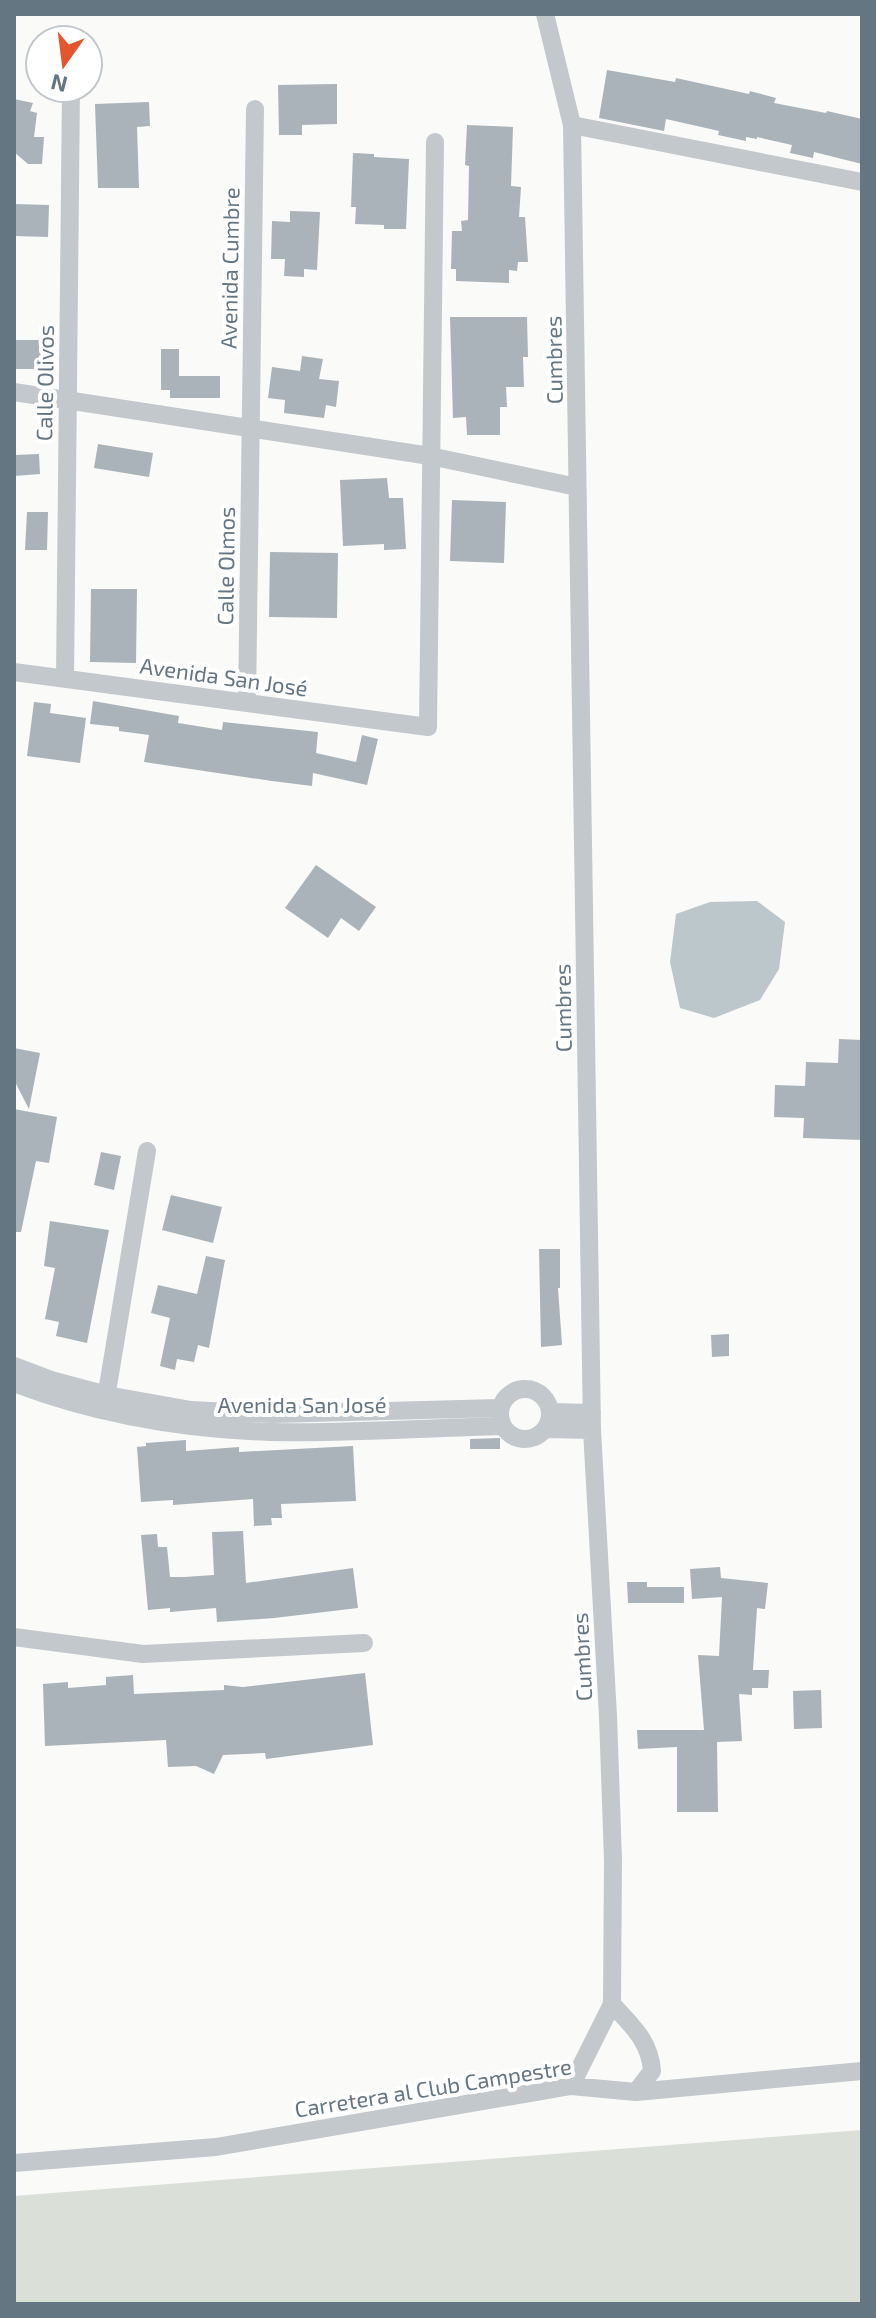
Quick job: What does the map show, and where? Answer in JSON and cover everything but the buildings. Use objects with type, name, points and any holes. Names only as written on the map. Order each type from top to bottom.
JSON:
[{"type":"street","name":"Cumbres","points":[[545,14],[572,125],[592,1422],[613,1860],[612,2004],[571,2086]]},
{"type":"street","name":"Calle Olivos","points":[[65,679],[71,104]]},
{"type":"street","name":"Avenida Cumbre","points":[[251,429],[255,109]]},
{"type":"street","points":[[572,125],[862,182]]},
{"type":"street","points":[[430,456],[435,142]]},
{"type":"street","points":[[14,392],[430,456],[577,487]]},
{"type":"street","name":"Calle Olmos","points":[[247,703],[251,429]]},
{"type":"street","name":"Avenida San José","points":[[14,672],[428,727],[430,456]]},
{"type":"street","points":[[105,1403],[147,1151]]},
{"type":"street","name":"Avenida San José","points":[[14,1366],[105,1403]]},
{"type":"street","name":"Avenida San José","points":[[14,1383],[46,1395],[105,1403],[190,1426],[271,1432],[353,1420],[500,1417]]},
{"type":"street","points":[[526,1389],[542,1396],[548,1420],[540,1435],[523,1440],[507,1433],[500,1417],[509,1394],[526,1389]]},
{"type":"street","points":[[548,1420],[592,1422]]},
{"type":"street","points":[[14,1637],[143,1654],[364,1643]]},
{"type":"street","points":[[612,2004],[646,2041],[651,2054],[652,2071],[636,2092]]},
{"type":"street","name":"Carretera al Club Campestre","points":[[14,2163],[216,2147],[571,2086],[636,2092],[862,2071]]},
{"type":"shaded area","points":[[757,901],[785,922],[779,969],[760,1000],[714,1018],[680,1008],[670,962],[676,914],[710,902]]},
{"type":"shaded area","points":[[862,2130],[862,2304],[14,2304],[14,2196]]}]
